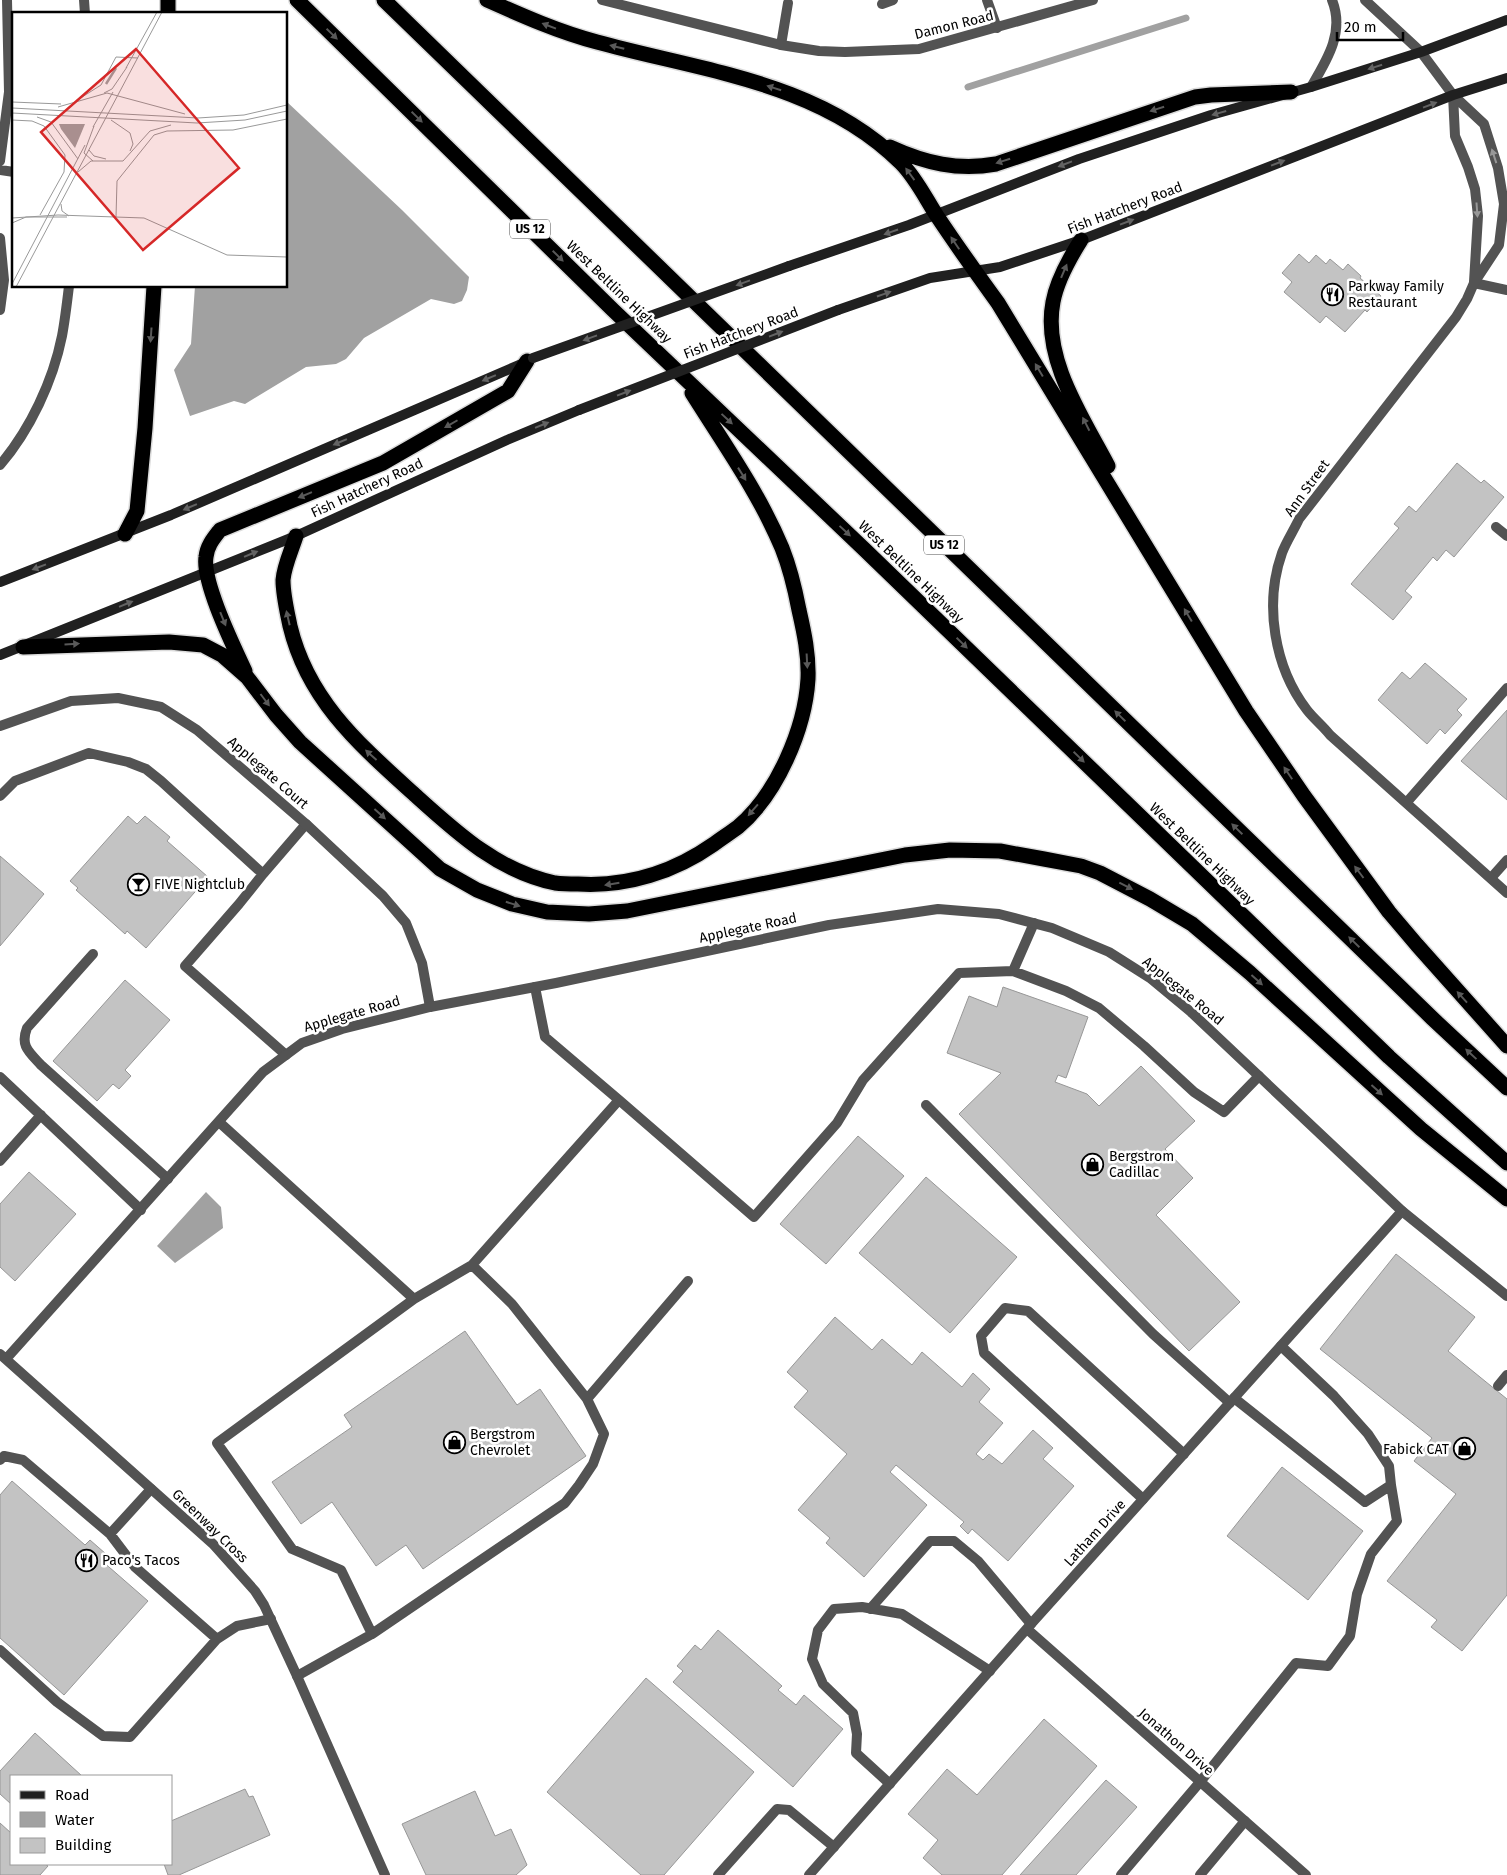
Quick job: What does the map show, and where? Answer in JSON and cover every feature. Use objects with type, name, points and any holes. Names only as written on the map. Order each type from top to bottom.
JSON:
[{"type":"highway","name":"West Beltline Highway","points":[[297,0],[679,373],[864,549],[1389,1058],[1507,1163]]},
{"type":"highway","name":"US 12","points":[[384,0],[1425,1011],[1507,1088]]},
{"type":"highway","points":[[487,0],[554,28],[595,42],[758,83],[798,96],[834,113],[888,146],[926,161],[953,167],[979,167],[996,164],[1195,97],[1291,92]]},
{"type":"highway","points":[[861,130],[902,164],[974,271],[998,303],[1246,711],[1331,834],[1389,912],[1507,1046]]},
{"type":"highway","points":[[1081,240],[1066,266],[1053,303],[1051,326],[1054,355],[1068,388],[1165,576]]},
{"type":"highway","points":[[125,534],[137,511],[145,428],[154,288]]},
{"type":"highway","points":[[247,676],[206,573],[206,558],[210,542],[220,530],[383,463],[508,392],[530,360]]},
{"type":"highway","points":[[296,536],[283,578],[286,609],[294,642],[306,672],[324,702],[346,731],[442,819],[484,854],[519,872],[557,883],[601,885],[637,880],[675,867],[708,848],[740,825],[764,798],[782,770],[796,737],[804,709],[808,677],[806,636],[783,550],[745,478],[679,373]]},
{"type":"highway","points":[[24,646],[169,642],[203,645],[222,655],[247,676],[276,715],[300,742],[440,869],[477,890],[512,904],[547,912],[589,914],[627,911],[896,856],[950,850],[1000,851],[1082,866],[1100,873],[1150,899],[1192,924],[1250,973],[1421,1129],[1507,1199]]},
{"type":"main road","points":[[0,582],[201,503],[530,360],[789,266],[909,226],[1079,159],[1211,115],[1311,87],[1421,52],[1507,20]]},
{"type":"main road","name":"Fish Hatchery Road","points":[[0,655],[296,536],[522,433],[838,310],[930,278],[1000,267],[1081,240],[1453,95],[1507,78]]},
{"type":"street","points":[[0,161],[9,92],[7,0]]},
{"type":"street","name":"Damon Road","points":[[602,0],[781,45],[819,51],[874,52],[919,49],[1093,0]]},
{"type":"street","points":[[882,4],[893,0]]},
{"type":"street","points":[[987,0],[997,28]]},
{"type":"street","points":[[1311,87],[1329,57],[1337,31],[1335,7],[1332,0]]},
{"type":"street","points":[[1365,0],[1421,52],[1453,95]]},
{"type":"street","points":[[781,45],[788,3]]},
{"type":"street","name":"Ann Street","points":[[1453,95],[1454,136],[1468,167],[1475,190],[1478,216],[1474,284]]},
{"type":"street","name":"Ann Street","points":[[1453,95],[1484,124],[1502,184],[1504,204],[1499,245],[1444,335],[1300,519],[1282,552],[1275,580],[1273,608],[1277,645],[1288,678],[1306,709],[1330,735],[1507,893]]},
{"type":"street","points":[[0,238],[4,280],[0,310]]},
{"type":"street","points":[[1474,284],[1507,290]]},
{"type":"street","points":[[0,465],[10,454],[44,395],[62,337],[69,288]]},
{"type":"street","points":[[1496,527],[1507,536]]},
{"type":"street","points":[[1407,802],[1507,688]]},
{"type":"street","name":"Applegate Court","points":[[0,726],[71,701],[118,698],[161,707],[197,730],[306,824],[383,896],[406,923],[422,963],[430,1007]]},
{"type":"street","points":[[0,796],[15,781],[89,754],[128,762],[146,769],[161,781],[263,874]]},
{"type":"street","points":[[286,1055],[185,966],[306,824]]},
{"type":"street","points":[[1491,878],[1507,860]]},
{"type":"street","name":"Applegate Road","points":[[2,1360],[141,1210],[263,1072],[302,1043],[342,1029],[430,1007],[830,925],[938,909],[999,914],[1052,928],[1109,952],[1150,978],[1191,1012],[1402,1211],[1507,1296]]},
{"type":"street","points":[[1013,971],[1034,923]]},
{"type":"street","points":[[92,954],[27,1028],[24,1037],[26,1050],[168,1178]]},
{"type":"street","points":[[535,987],[545,1037],[754,1218],[837,1123],[863,1080],[959,973],[1013,971],[1066,991],[1099,1008],[1194,1092],[1224,1112],[1259,1076]]},
{"type":"street","points":[[0,1076],[141,1210]]},
{"type":"street","points":[[372,1634],[341,1570],[292,1549],[216,1443],[414,1299],[472,1265],[619,1100]]},
{"type":"street","points":[[926,1105],[1153,1334],[1232,1401],[1254,1415],[1365,1502],[1391,1485]]},
{"type":"street","points":[[0,1161],[41,1115]]},
{"type":"street","points":[[219,1122],[414,1299]]},
{"type":"street","name":"Latham Drive","points":[[809,1875],[1029,1626],[1402,1211]]},
{"type":"street","points":[[297,1676],[372,1634],[565,1503],[593,1464],[604,1434],[587,1399],[512,1304],[472,1265]]},
{"type":"street","points":[[587,1399],[688,1281]]},
{"type":"street","points":[[1144,1499],[984,1353],[981,1336],[1005,1308],[1028,1310],[1184,1454]]},
{"type":"street","points":[[1120,1875],[1200,1782],[1296,1663],[1328,1666],[1350,1636],[1357,1594],[1371,1554],[1397,1521],[1389,1466],[1368,1434],[1334,1396],[1281,1346]]},
{"type":"street","name":"Greenway Cross","points":[[2,1360],[212,1544],[255,1591],[297,1676],[385,1875]]},
{"type":"street","points":[[1498,1386],[1507,1375]]},
{"type":"street","points":[[0,1460],[4,1456],[23,1460],[110,1534],[135,1566],[218,1639]]},
{"type":"street","points":[[110,1534],[151,1489]]},
{"type":"street","name":"Jonathon Drive","points":[[870,1609],[930,1541],[954,1541],[978,1561],[1029,1626],[1200,1782],[1306,1875]]},
{"type":"street","points":[[890,1784],[856,1753],[857,1734],[853,1713],[823,1684],[812,1659],[818,1630],[834,1610],[862,1607],[902,1614],[990,1671]]},
{"type":"street","points":[[0,1650],[57,1702],[103,1736],[130,1737],[218,1639],[237,1626],[270,1619]]},
{"type":"street","points":[[718,1875],[776,1809],[789,1810],[834,1847]]},
{"type":"street","points":[[1200,1875],[1245,1821]]},
{"type":"water","points":[[288,103],[402,210],[469,277],[467,290],[462,301],[454,304],[431,299],[364,338],[346,359],[336,364],[306,367],[245,404],[234,401],[190,416],[174,370],[191,344],[195,288],[288,288]]},
{"type":"water","points":[[206,1192],[221,1207],[223,1228],[175,1263],[157,1246]]},
{"type":"building","name":"Parkway Family Restaurant","points":[[1299,254],[1309,263],[1316,255],[1326,264],[1330,259],[1343,270],[1348,264],[1361,276],[1360,278],[1381,296],[1345,332],[1326,316],[1320,323],[1284,292],[1292,282],[1282,273]]},
{"type":"building","points":[[1457,463],[1481,483],[1484,480],[1504,497],[1454,557],[1446,550],[1437,561],[1433,557],[1405,591],[1412,597],[1393,620],[1351,584],[1399,528],[1394,524],[1409,506],[1416,512]]},
{"type":"building","points":[[1425,663],[1467,699],[1457,710],[1462,715],[1445,734],[1440,729],[1427,744],[1378,700],[1402,672],[1410,679]]},
{"type":"building","points":[[1507,710],[1507,800],[1461,761]]},
{"type":"building","name":"FIVE Nightclub","points":[[128,816],[137,824],[145,816],[170,837],[167,841],[208,877],[146,948],[127,931],[125,934],[76,890],[78,888],[70,881]]},
{"type":"building","points":[[0,856],[44,894],[0,946]]},
{"type":"building","points":[[125,980],[170,1020],[125,1070],[131,1076],[119,1089],[113,1084],[97,1101],[53,1061]]},
{"type":"building","name":"Bergstrom Cadillac","points":[[1003,987],[1088,1017],[1066,1078],[1058,1075],[1055,1082],[1087,1094],[1099,1106],[1141,1066],[1195,1121],[1165,1149],[1193,1178],[1156,1215],[1240,1302],[1189,1351],[959,1114],[1001,1073],[947,1053],[969,996],[997,1007]]},
{"type":"building","points":[[858,1136],[904,1176],[826,1264],[780,1224]]},
{"type":"building","points":[[29,1172],[76,1214],[15,1281],[0,1267],[0,1204]]},
{"type":"building","points":[[926,1177],[1017,1257],[950,1333],[859,1253]]},
{"type":"building","name":"Fabick CAT","points":[[1396,1254],[1475,1317],[1448,1351],[1507,1399],[1507,1595],[1462,1651],[1431,1627],[1437,1620],[1387,1581],[1456,1494],[1414,1461],[1432,1438],[1320,1349]]},
{"type":"building","points":[[835,1317],[872,1350],[882,1339],[912,1365],[922,1352],[962,1387],[973,1373],[990,1389],[979,1402],[1003,1423],[976,1454],[983,1460],[989,1454],[1002,1464],[1033,1430],[1053,1448],[1043,1459],[1074,1486],[1008,1561],[972,1529],[968,1534],[960,1526],[964,1522],[896,1465],[890,1472],[927,1505],[864,1577],[826,1543],[830,1538],[798,1510],[847,1454],[794,1407],[808,1391],[787,1372]]},
{"type":"building","name":"Bergstrom Chevrolet","points":[[465,1331],[517,1405],[540,1389],[586,1456],[423,1569],[406,1545],[376,1566],[332,1502],[301,1524],[272,1482],[352,1427],[344,1415]]},
{"type":"building","points":[[1282,1467],[1363,1531],[1308,1600],[1227,1536]]},
{"type":"building","points":[[12,1481],[85,1545],[90,1540],[106,1554],[101,1560],[148,1601],[64,1695],[0,1638],[0,1495]]},
{"type":"building","points":[[718,1630],[782,1686],[778,1690],[796,1705],[804,1695],[843,1729],[793,1787],[673,1682],[683,1671],[677,1666],[695,1645],[701,1650]]},
{"type":"building","points":[[646,1678],[754,1772],[664,1875],[641,1875],[547,1792]]},
{"type":"building","points":[[1044,1719],[1097,1766],[1002,1875],[942,1875],[923,1858],[938,1840],[908,1814],[947,1769],[977,1795]]},
{"type":"building","points":[[35,1733],[81,1775],[10,1775],[10,1803],[0,1794],[0,1771]]},
{"type":"building","points":[[1106,1780],[1137,1807],[1076,1875],[1020,1875]]},
{"type":"building","points":[[245,1789],[249,1797],[253,1796],[270,1835],[179,1875],[168,1875],[164,1865],[172,1865],[172,1821]]},
{"type":"building","points":[[475,1791],[495,1836],[511,1829],[527,1865],[516,1875],[426,1875],[402,1824]]},
{"type":"building","points":[[0,1823],[10,1832],[10,1865],[48,1866],[40,1875],[0,1875]]},
{"type":"waterway","points":[[968,87],[1186,18]]},
{"type":"place","name":"Parkway Family Restaurant","points":[[1332,294]]},
{"type":"place","name":"FIVE Nightclub","points":[[138,884]]},
{"type":"place","name":"Bergstrom Cadillac","points":[[1093,1164]]},
{"type":"place","name":"Bergstrom Chevrolet","points":[[454,1442]]},
{"type":"place","name":"Fabick CAT","points":[[1465,1449]]},
{"type":"place","name":"Paco's Tacos","points":[[86,1560]]}]
